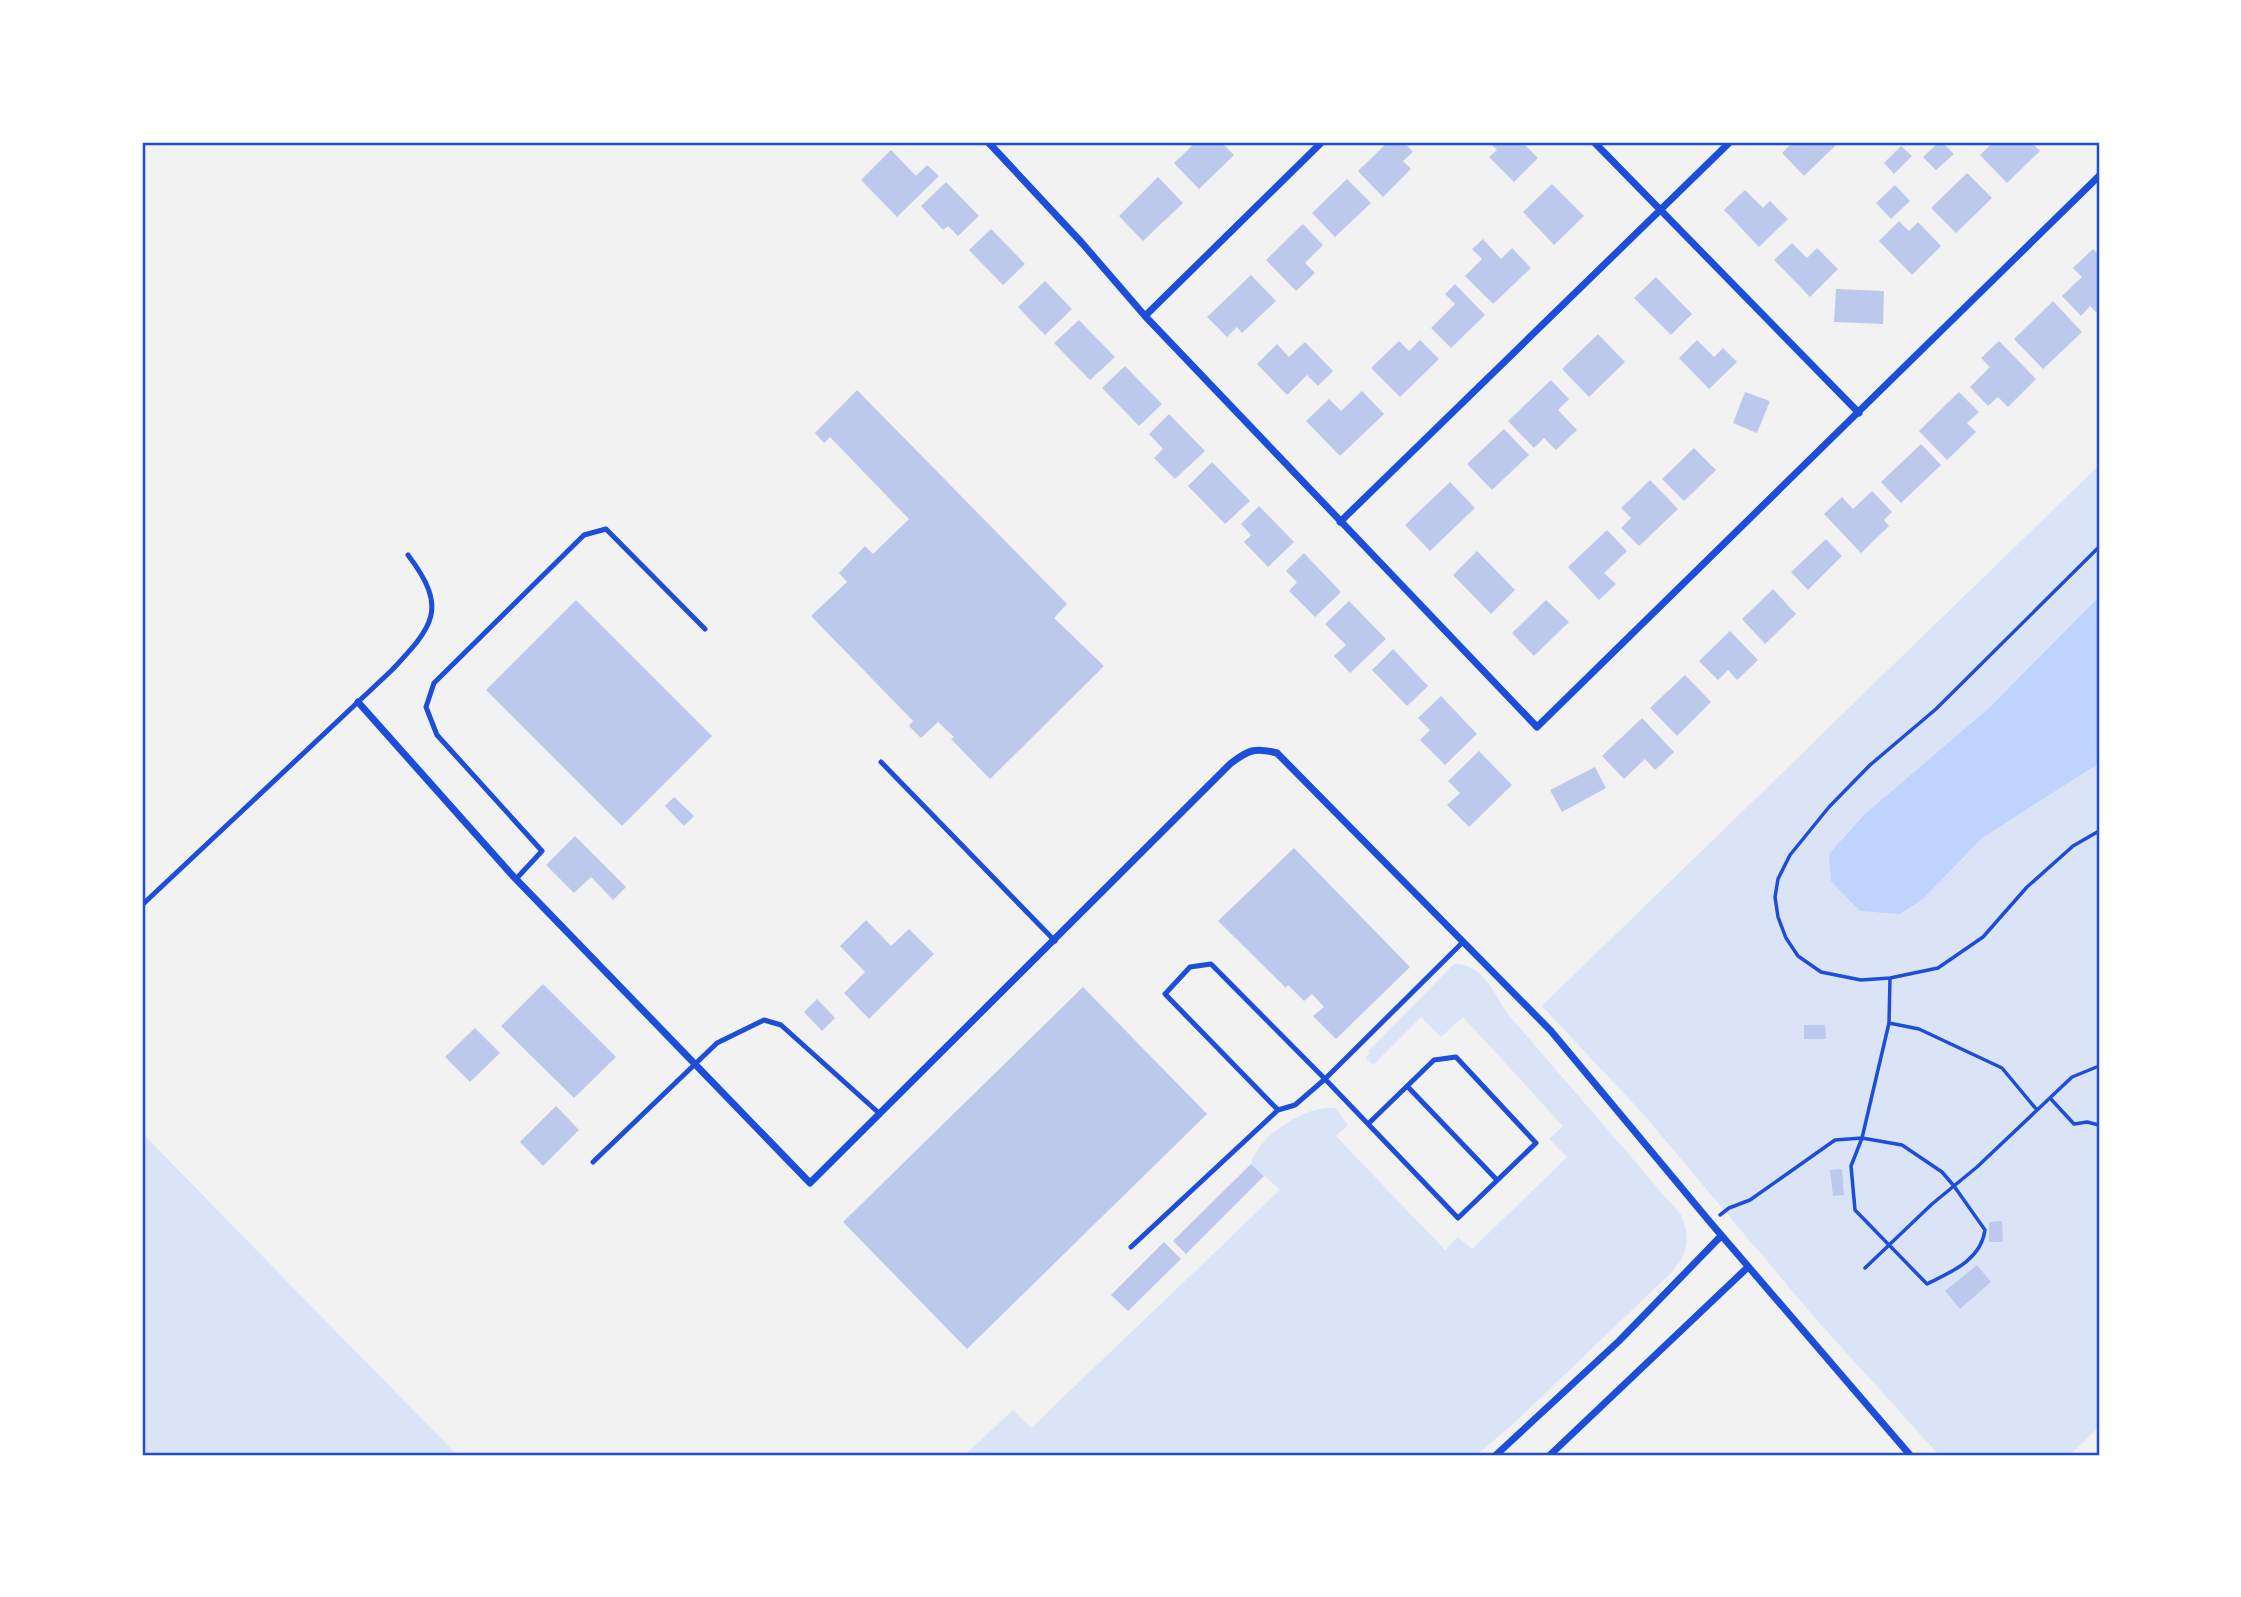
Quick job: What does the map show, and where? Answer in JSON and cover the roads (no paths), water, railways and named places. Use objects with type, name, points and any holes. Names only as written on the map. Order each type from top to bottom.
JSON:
[{"type":"street","points":[[988,142],[1082,243],[1145,316],[1537,727],[2099,176]]},
{"type":"street","points":[[1145,316],[1322,142]]},
{"type":"street","points":[[1594,142],[1860,413]]},
{"type":"street","points":[[1340,522],[1730,142]]},
{"type":"street","points":[[358,702],[516,878],[810,1183],[1230,764],[1246,752],[1262,749],[1277,753],[1551,1031],[1721,1236],[1910,1455]]},
{"type":"street","points":[[1496,1455],[1619,1341],[1721,1236]]},
{"type":"street","points":[[1550,1455],[1748,1267]]},
{"type":"lane","points":[[516,878],[542,851],[437,734],[426,707],[434,683],[584,535],[606,529],[705,629]]},
{"type":"lane","points":[[142,905],[418,642],[430,622],[433,607],[424,576],[408,555]]},
{"type":"lane","points":[[881,762],[1055,941]]},
{"type":"lane","points":[[1131,1247],[1278,1110],[1295,1105],[1325,1079],[1463,942]]},
{"type":"lane","points":[[1278,1110],[1165,994],[1190,967],[1211,964],[1458,1217],[1536,1143],[1456,1057],[1434,1060],[1368,1124]]},
{"type":"lane","points":[[593,1162],[717,1043],[764,1020],[781,1025],[880,1114]]},
{"type":"lane","points":[[1407,1086],[1497,1180]]},
{"type":"water","points":[[2099,597],[2099,763],[1982,838],[1923,899],[1900,914],[1860,911],[1831,881],[1829,854],[1865,814],[1988,709]]}]
